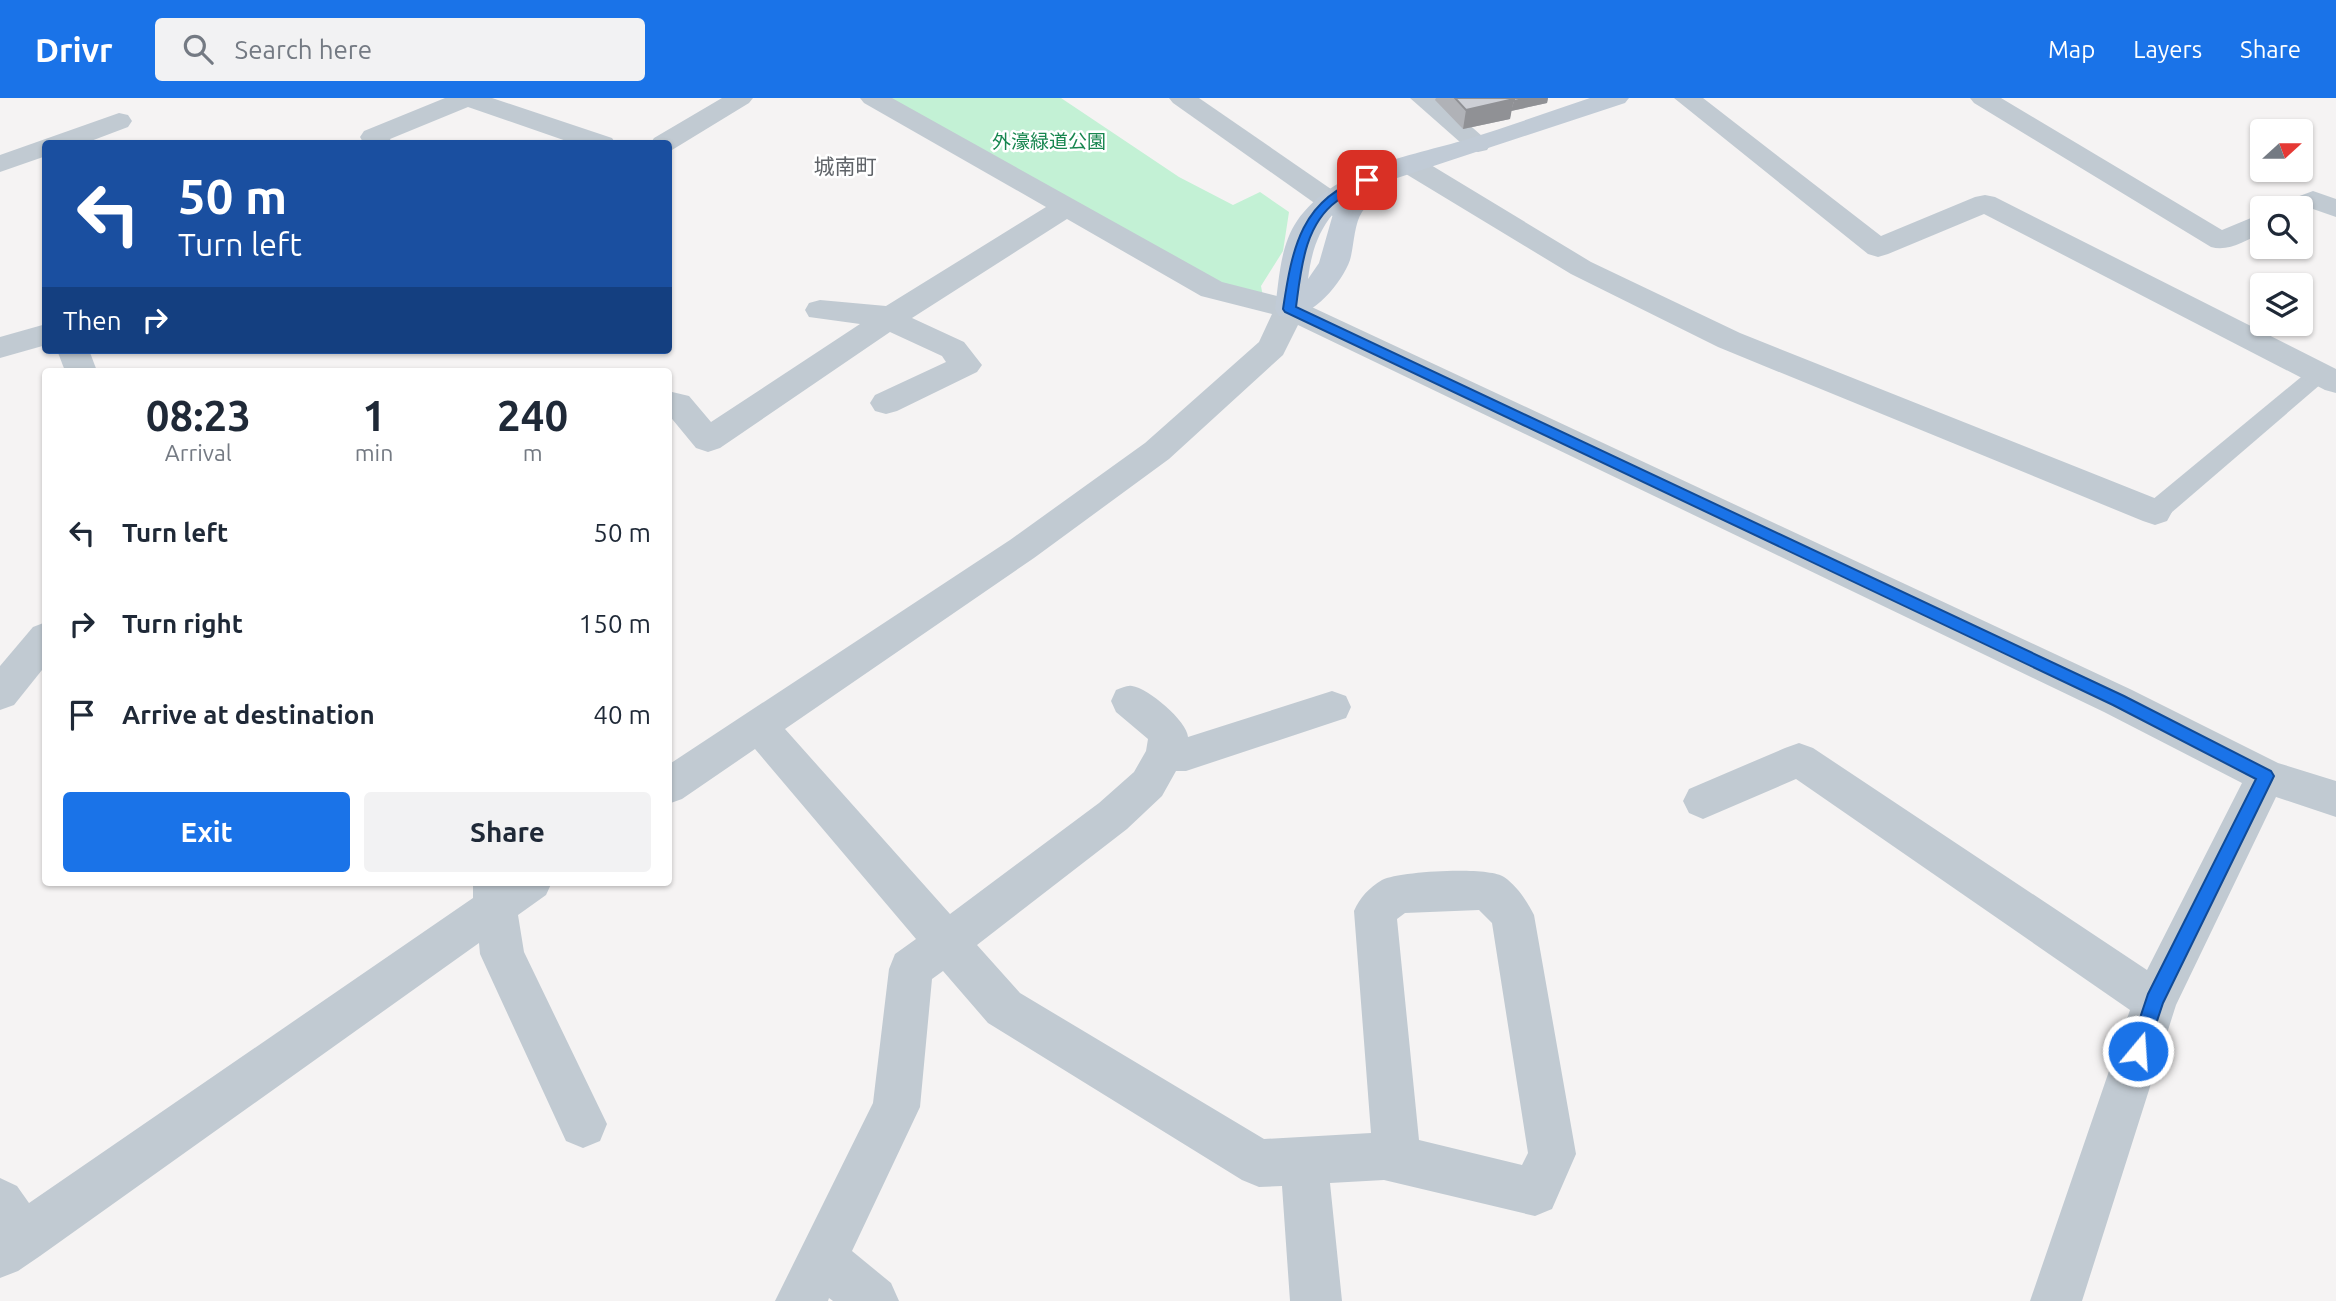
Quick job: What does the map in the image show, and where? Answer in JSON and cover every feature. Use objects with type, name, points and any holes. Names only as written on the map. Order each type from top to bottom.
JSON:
[{"type":"street","points":[[376,140],[373,137],[467,98],[591,140]]},
{"type":"street","points":[[670,140],[740,98]]},
{"type":"street","points":[[873,98],[1212,289],[1290,309],[2118,701],[2266,776],[2336,799]]},
{"type":"street","points":[[1182,98],[1338,207],[1349,208],[1411,165],[1616,98]]},
{"type":"street","points":[[1423,98],[1478,144]]},
{"type":"street","points":[[1686,98],[1878,248],[1985,203],[2328,377]]},
{"type":"street","points":[[1983,98],[2221,240],[2250,228]]},
{"type":"street","points":[[68,140],[119,121]]},
{"type":"street","points":[[0,164],[42,149]]},
{"type":"street","points":[[1411,165],[1581,268],[1729,340],[2155,512]]},
{"type":"street","points":[[2313,200],[2336,209]]},
{"type":"street","points":[[672,403],[678,404],[708,440],[895,317],[983,255],[1067,207]]},
{"type":"street","points":[[672,785],[1022,549],[1157,452],[1272,348],[1290,309],[1319,286],[1334,264],[1338,207]]},
{"type":"street","points":[[820,310],[895,317],[900,324],[954,349],[966,365],[886,402]]},
{"type":"street","points":[[0,348],[42,335]]},
{"type":"street","points":[[0,694],[42,642]]},
{"type":"street","points":[[873,1301],[811,1280],[896,1107],[911,969],[1114,816],[1148,784],[1165,754],[1169,733],[1130,701]]},
{"type":"street","points":[[1165,754],[1186,754],[1332,706]]},
{"type":"street","points":[[759,726],[1004,1008],[1259,1163],[1384,1156],[1397,1160],[1535,1192],[1552,1154],[1512,915],[1489,890],[1397,894],[1375,911],[1397,1160]]},
{"type":"street","points":[[1703,801],[1799,760],[2155,1001]]},
{"type":"street","points":[[2056,1301],[2155,1001],[2266,776]]},
{"type":"street","points":[[507,890],[502,954],[583,1124]]},
{"type":"street","points":[[7,1231],[507,890]]},
{"type":"street","points":[[1304,1160],[1316,1301]]},
{"type":"lane","points":[[2155,512],[2328,377]]},
{"type":"green space","name":"外濠緑道公園","points":[[882,98],[1061,98],[1179,177],[1233,205],[1260,192],[1289,212],[1283,251],[1261,286],[1264,302],[1219,288]]},
{"type":"building","points":[[1455,98],[1513,98],[1514,99],[1466,110]]},
{"type":"district","name":"城南町","points":[[845,166]]},
{"type":"route","points":[[1367,180],[1332,199],[1309,225],[1296,259],[1290,309],[2118,701],[2266,776],[2155,1001],[2138,1051]]}]
